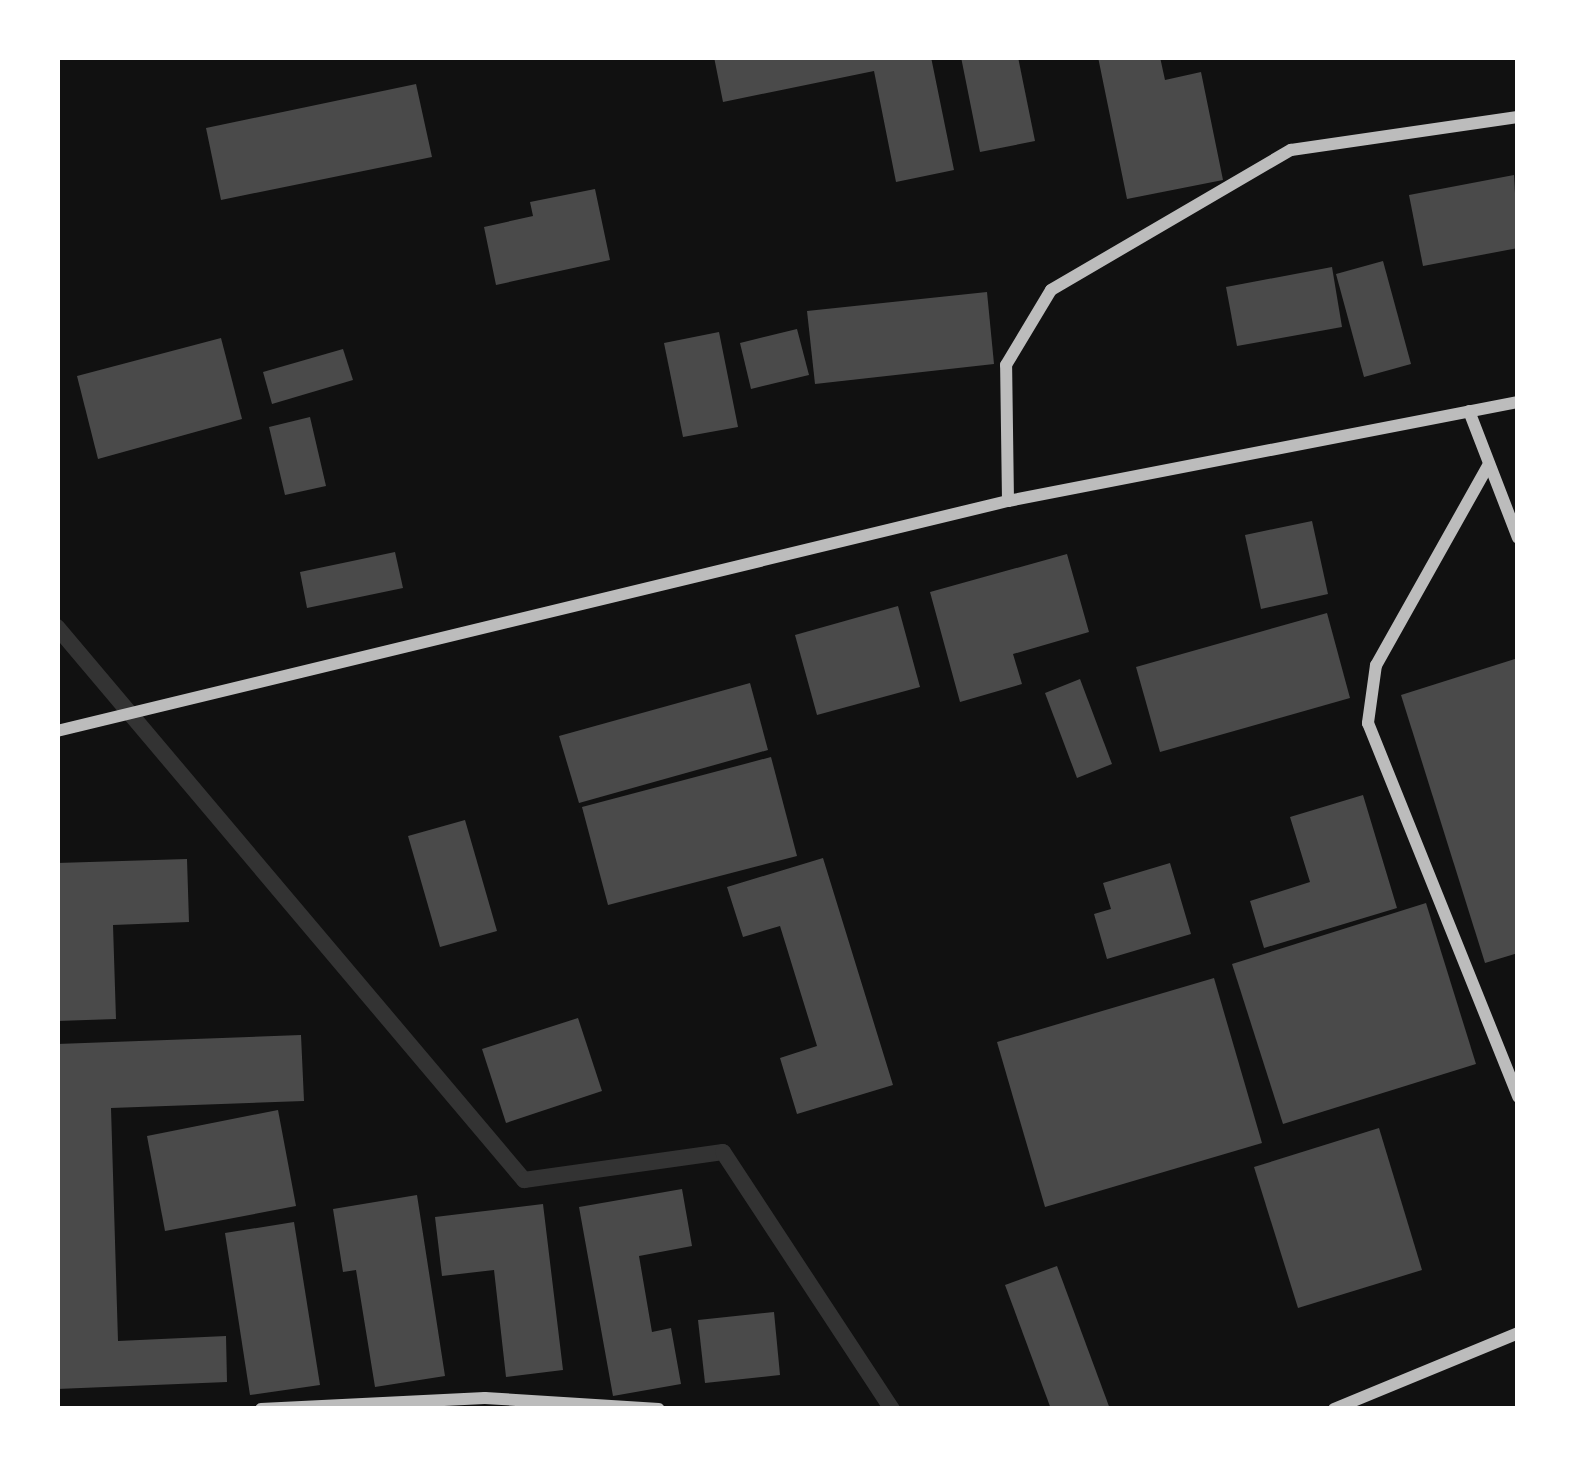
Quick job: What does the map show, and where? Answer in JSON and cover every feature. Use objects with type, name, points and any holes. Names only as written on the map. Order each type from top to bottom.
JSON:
[{"type":"street","points":[[1008,501],[1006,364],[1051,290],[1291,150],[1518,116]]},
{"type":"street","points":[[57,731],[1008,501],[1518,402]]},
{"type":"street","points":[[1469,411],[1518,538]]},
{"type":"street","points":[[1489,464],[1376,664],[1368,723],[1518,1096]]},
{"type":"street","points":[[1334,1409],[1518,1333]]},
{"type":"street","points":[[261,1409],[485,1398],[659,1409]]},
{"type":"building","points":[[714,57],[931,57],[954,170],[896,182],[874,71],[723,102]]},
{"type":"building","points":[[961,57],[1018,57],[1035,141],[980,152]]},
{"type":"building","points":[[1098,57],[1160,57],[1165,80],[1201,72],[1223,180],[1127,199]]},
{"type":"building","points":[[416,84],[432,157],[221,200],[206,128]]},
{"type":"building","points":[[1514,175],[1518,248],[1423,266],[1409,195]]},
{"type":"building","points":[[595,189],[610,260],[496,285],[484,227],[533,216],[530,202]]},
{"type":"building","points":[[1383,261],[1411,364],[1364,377],[1336,274]]},
{"type":"building","points":[[1332,267],[1342,327],[1237,346],[1226,287]]},
{"type":"building","points":[[987,292],[994,364],[815,384],[807,311]]},
{"type":"building","points":[[797,329],[809,375],[751,389],[740,343]]},
{"type":"building","points":[[719,332],[738,427],[683,437],[664,343]]},
{"type":"building","points":[[221,338],[242,419],[98,459],[77,376]]},
{"type":"building","points":[[343,349],[353,380],[272,404],[263,372]]},
{"type":"building","points":[[310,417],[326,486],[285,495],[269,427]]},
{"type":"building","points":[[1312,521],[1328,594],[1261,609],[1245,535]]},
{"type":"building","points":[[395,552],[403,588],[307,608],[300,572]]},
{"type":"building","points":[[1067,554],[1089,632],[1013,654],[1022,684],[960,702],[930,592]]},
{"type":"building","points":[[898,606],[920,687],[817,715],[795,635]]},
{"type":"building","points":[[1327,613],[1350,698],[1160,752],[1136,667]]},
{"type":"building","points":[[1518,658],[1518,953],[1485,963],[1401,695]]},
{"type":"building","points":[[1080,679],[1112,764],[1077,778],[1045,693]]},
{"type":"building","points":[[750,683],[768,750],[579,803],[559,736]]},
{"type":"building","points":[[771,757],[797,856],[608,905],[582,807]]},
{"type":"building","points":[[1363,795],[1397,908],[1264,948],[1250,901],[1310,882],[1290,817]]},
{"type":"building","points":[[465,820],[497,931],[440,947],[408,836]]},
{"type":"building","points":[[823,858],[893,1085],[797,1114],[780,1058],[817,1046],[780,926],[743,937],[727,887]]},
{"type":"building","points":[[187,859],[189,922],[113,925],[116,1019],[57,1021],[57,863]]},
{"type":"building","points":[[1170,863],[1191,934],[1107,959],[1094,914],[1111,909],[1103,883]]},
{"type":"building","points":[[1426,903],[1476,1064],[1283,1124],[1232,964]]},
{"type":"building","points":[[1214,978],[1262,1143],[1045,1207],[997,1042]]},
{"type":"building","points":[[578,1018],[602,1091],[506,1123],[482,1049]]},
{"type":"building","points":[[301,1035],[304,1101],[111,1108],[118,1341],[226,1336],[227,1382],[57,1389],[57,1044]]},
{"type":"building","points":[[278,1110],[296,1206],[165,1231],[147,1136]]},
{"type":"building","points":[[1379,1128],[1422,1270],[1298,1308],[1254,1167]]},
{"type":"building","points":[[682,1189],[692,1246],[639,1256],[652,1332],[671,1328],[681,1384],[613,1396],[579,1207]]},
{"type":"building","points":[[417,1195],[445,1376],[375,1387],[356,1270],[343,1272],[333,1209]]},
{"type":"building","points":[[543,1204],[563,1370],[506,1377],[494,1270],[442,1276],[435,1217]]},
{"type":"building","points":[[294,1222],[320,1385],[250,1395],[225,1233]]},
{"type":"building","points":[[1057,1266],[1110,1409],[1051,1409],[1005,1285]]},
{"type":"building","points":[[774,1312],[780,1375],[705,1383],[698,1320]]},
{"type":"waterway","points":[[57,627],[524,1180],[723,1152],[892,1409]]}]
